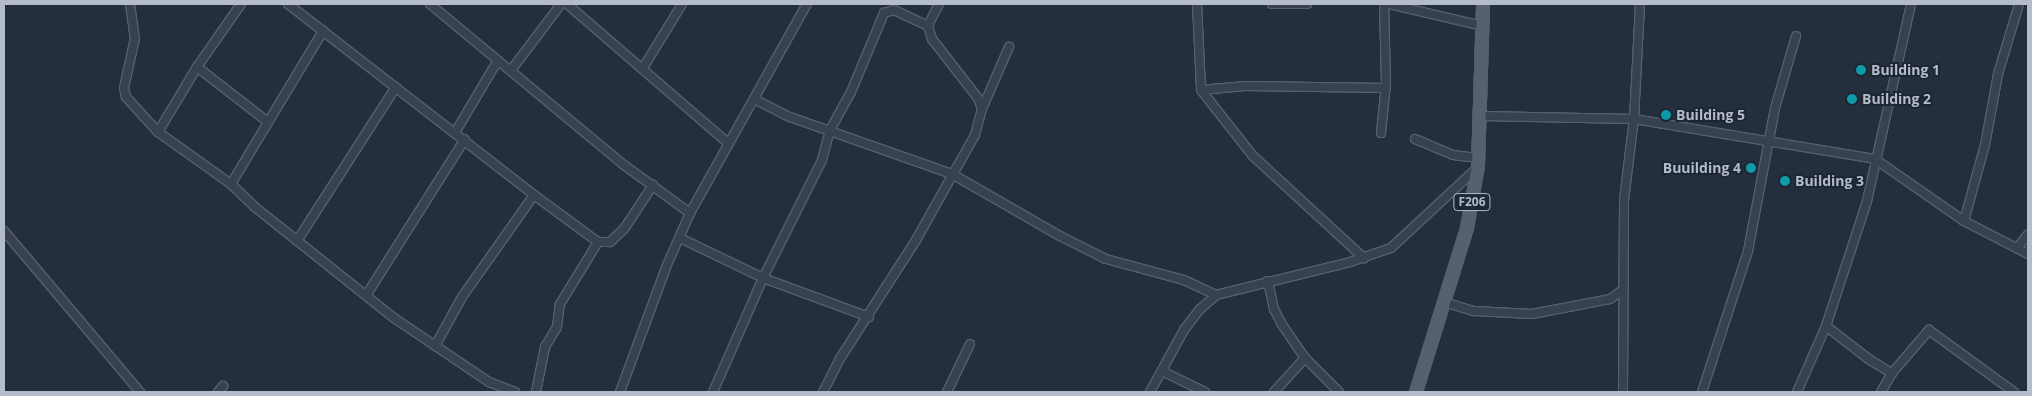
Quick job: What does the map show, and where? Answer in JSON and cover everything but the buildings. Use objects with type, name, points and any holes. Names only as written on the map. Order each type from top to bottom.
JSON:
[{"type":"main road","name":"F206","points":[[1416,392],[1467,228],[1478,162],[1481,116],[1483,4]]},
{"type":"street","points":[[130,4],[135,38],[124,88],[126,97],[158,132],[231,184],[297,241],[367,294],[394,318],[489,382],[515,392]]},
{"type":"street","points":[[158,132],[197,67],[241,4]]},
{"type":"street","points":[[288,4],[456,132],[534,195],[598,242],[610,242],[624,229],[653,185]]},
{"type":"street","points":[[430,4],[512,70],[588,136],[690,213]]},
{"type":"street","points":[[512,70],[561,4]]},
{"type":"street","points":[[567,4],[728,143]]},
{"type":"street","points":[[578,12],[582,4]]},
{"type":"street","points":[[643,68],[682,4]]},
{"type":"street","points":[[620,392],[667,265],[690,213],[728,143],[756,100],[807,4]]},
{"type":"street","points":[[938,4],[928,26],[932,39],[978,98],[982,109]]},
{"type":"street","points":[[1197,4],[1201,90],[1253,156],[1364,258]]},
{"type":"street","points":[[1272,4],[1307,4]]},
{"type":"street","points":[[1381,133],[1386,88],[1384,4]]},
{"type":"street","points":[[1389,4],[1421,14],[1483,26]]},
{"type":"street","points":[[1623,392],[1624,200],[1634,119],[1640,4]]},
{"type":"street","points":[[1797,392],[1826,326],[1867,201],[1911,4]]},
{"type":"street","points":[[1964,221],[1985,145],[1998,74],[2019,4]]},
{"type":"street","points":[[713,392],[763,278],[822,160],[830,130],[851,92],[884,14],[894,10],[928,26]]},
{"type":"street","points":[[231,184],[323,31]]},
{"type":"street","points":[[1702,392],[1748,251],[1768,143],[1796,36]]},
{"type":"street","points":[[823,392],[841,357],[869,317],[980,124],[982,109],[1009,47]]},
{"type":"street","points":[[456,132],[498,60]]},
{"type":"street","points":[[197,67],[268,122]]},
{"type":"street","points":[[1201,90],[1246,86],[1386,88]]},
{"type":"street","points":[[297,241],[396,88]]},
{"type":"street","points":[[756,100],[790,117],[952,174],[1060,236],[1106,258],[1184,280],[1216,295]]},
{"type":"street","points":[[1481,116],[1634,119],[1691,127],[1768,143],[1875,159],[1964,221],[2028,254]]},
{"type":"street","points":[[367,294],[465,139]]},
{"type":"street","points":[[1150,392],[1184,330],[1199,310],[1216,295],[1364,258],[1391,248],[1478,162],[1453,155],[1414,139]]},
{"type":"street","points":[[435,346],[462,297],[534,195]]},
{"type":"street","points":[[4,231],[140,392]]},
{"type":"street","points":[[2018,248],[2028,234]]},
{"type":"street","points":[[680,238],[763,278],[869,317]]},
{"type":"street","points":[[536,392],[545,347],[557,327],[560,304],[598,242]]},
{"type":"street","points":[[1268,281],[1274,309],[1281,323],[1305,358],[1338,392]]},
{"type":"street","points":[[1444,302],[1474,311],[1532,314],[1610,299],[1623,290]]},
{"type":"street","points":[[1610,299],[1623,305]]},
{"type":"street","points":[[1826,326],[1870,360],[1892,373]]},
{"type":"street","points":[[1882,392],[1892,373],[1930,330],[2014,392]]},
{"type":"street","points":[[947,392],[970,344]]},
{"type":"street","points":[[1274,392],[1305,358]]},
{"type":"street","points":[[1162,371],[1205,392]]},
{"type":"place","name":"Building 1","points":[[1861,70]]},
{"type":"place","name":"Building 2","points":[[1852,99]]},
{"type":"place","name":"Building 5","points":[[1666,115]]},
{"type":"place","name":"Buuilding 4","points":[[1751,168]]},
{"type":"place","name":"Building 3","points":[[1785,181]]}]
